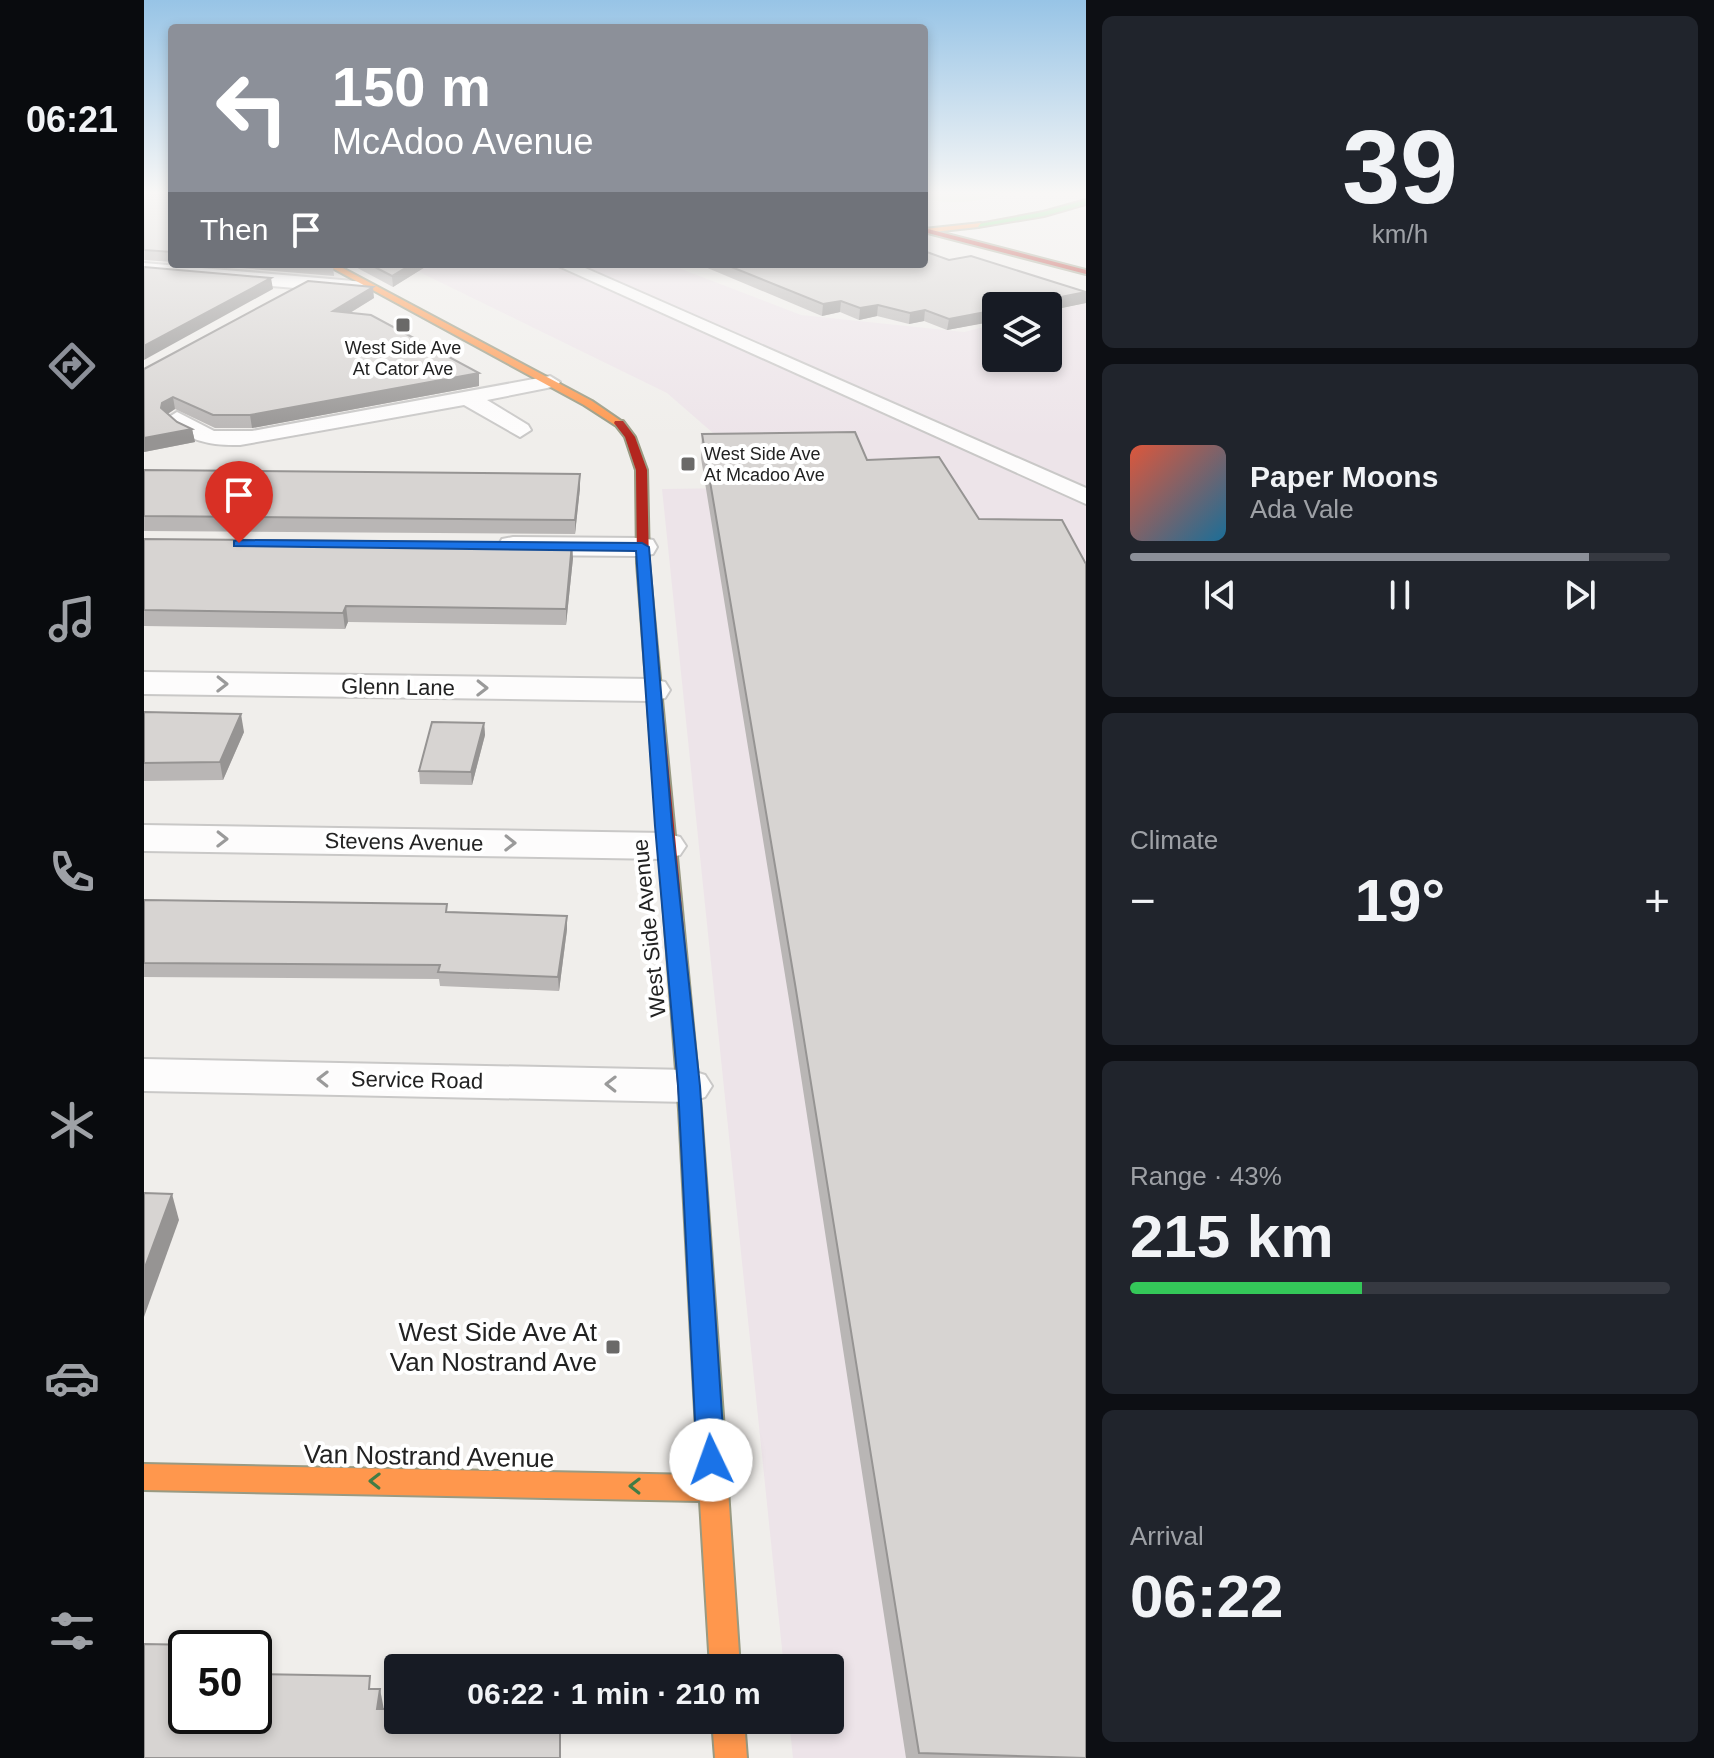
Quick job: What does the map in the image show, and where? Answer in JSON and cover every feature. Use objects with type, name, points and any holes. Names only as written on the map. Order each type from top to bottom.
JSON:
[{"type":"main road","name":"West Side Avenue","points":[[347,274],[615,420],[636,447],[641,476],[642,547],[652,690],[689,1086],[724,1654]]},
{"type":"main road","name":"Van Nostrand Avenue","points":[[144,1477],[713,1488]]},
{"type":"main road","points":[[729,1734],[731,1758]]},
{"type":"street","points":[[202,274],[375,289]]},
{"type":"street","points":[[276,299],[319,274]]},
{"type":"street","points":[[491,545],[642,547]]},
{"type":"street","name":"Glenn Lane","points":[[144,683],[652,690]]},
{"type":"street","name":"Stevens Avenue","points":[[144,838],[665,846]]},
{"type":"lane","points":[[585,274],[1086,497]]},
{"type":"lane","points":[[177,419],[198,435],[219,440],[241,439],[550,382]]},
{"type":"lane","points":[[468,398],[520,430]]},
{"type":"lane","name":"Service Road","points":[[144,1075],[689,1086]]},
{"type":"shaded area","points":[[424,274],[694,274],[801,315],[964,332],[982,328],[982,372],[1062,372],[1062,309],[1086,303],[1086,1758],[793,1758],[790,1734],[844,1734],[844,1654],[783,1654],[662,489],[734,488],[713,433],[667,393]]},
{"type":"building","points":[[144,274],[225,274],[271,278],[144,346]]},
{"type":"building","points":[[749,274],[1029,274],[1086,292],[1062,297],[1062,292],[982,292],[982,313],[949,319],[925,310],[910,313],[878,305],[860,308],[841,301],[823,304]]},
{"type":"building","points":[[308,281],[373,287],[333,311],[371,315],[479,373],[250,415],[213,415],[173,397],[162,403],[161,408],[177,422],[192,429],[144,438],[144,369]]},
{"type":"building","points":[[855,432],[867,460],[939,457],[979,519],[1062,520],[1086,564],[1086,1758],[919,1753],[795,984],[702,434]]},
{"type":"building","points":[[144,470],[580,474],[575,520],[144,516]]},
{"type":"building","points":[[144,539],[572,543],[566,609],[346,606],[343,613],[144,610]]},
{"type":"building","points":[[144,712],[241,714],[220,762],[144,763]]},
{"type":"building","points":[[432,722],[484,723],[471,772],[419,771]]},
{"type":"building","points":[[144,900],[447,904],[446,912],[567,916],[558,977],[438,972],[440,965],[144,963]]},
{"type":"building","points":[[144,1193],[172,1194],[144,1270]]},
{"type":"building","points":[[144,1644],[168,1644],[168,1734],[272,1734],[272,1674],[370,1676],[369,1689],[380,1689],[377,1709],[384,1709],[384,1734],[560,1734],[560,1758],[144,1758]]},
{"type":"traffic: fast","points":[[690,1109],[710,1430]]},
{"type":"traffic: slow","points":[[348,274],[588,403],[619,423]]},
{"type":"traffic: slow","points":[[710,1430],[724,1654]]},
{"type":"traffic: slow","points":[[144,1477],[713,1488]]},
{"type":"traffic: slow","points":[[729,1734],[731,1758]]},
{"type":"traffic: jam","points":[[619,423],[637,453],[643,489],[643,563],[690,1109]]},
{"type":"place","name":"West Side Ave At Cator Ave","points":[[403,325]]},
{"type":"place","name":"West Side Ave At Mcadoo Ave","points":[[688,464]]},
{"type":"place","name":"West Side Ave At Van Nostrand Ave","points":[[613,1347]]},
{"type":"route","points":[[239,543],[642,547],[663,826],[689,1086],[711,1460]]}]
